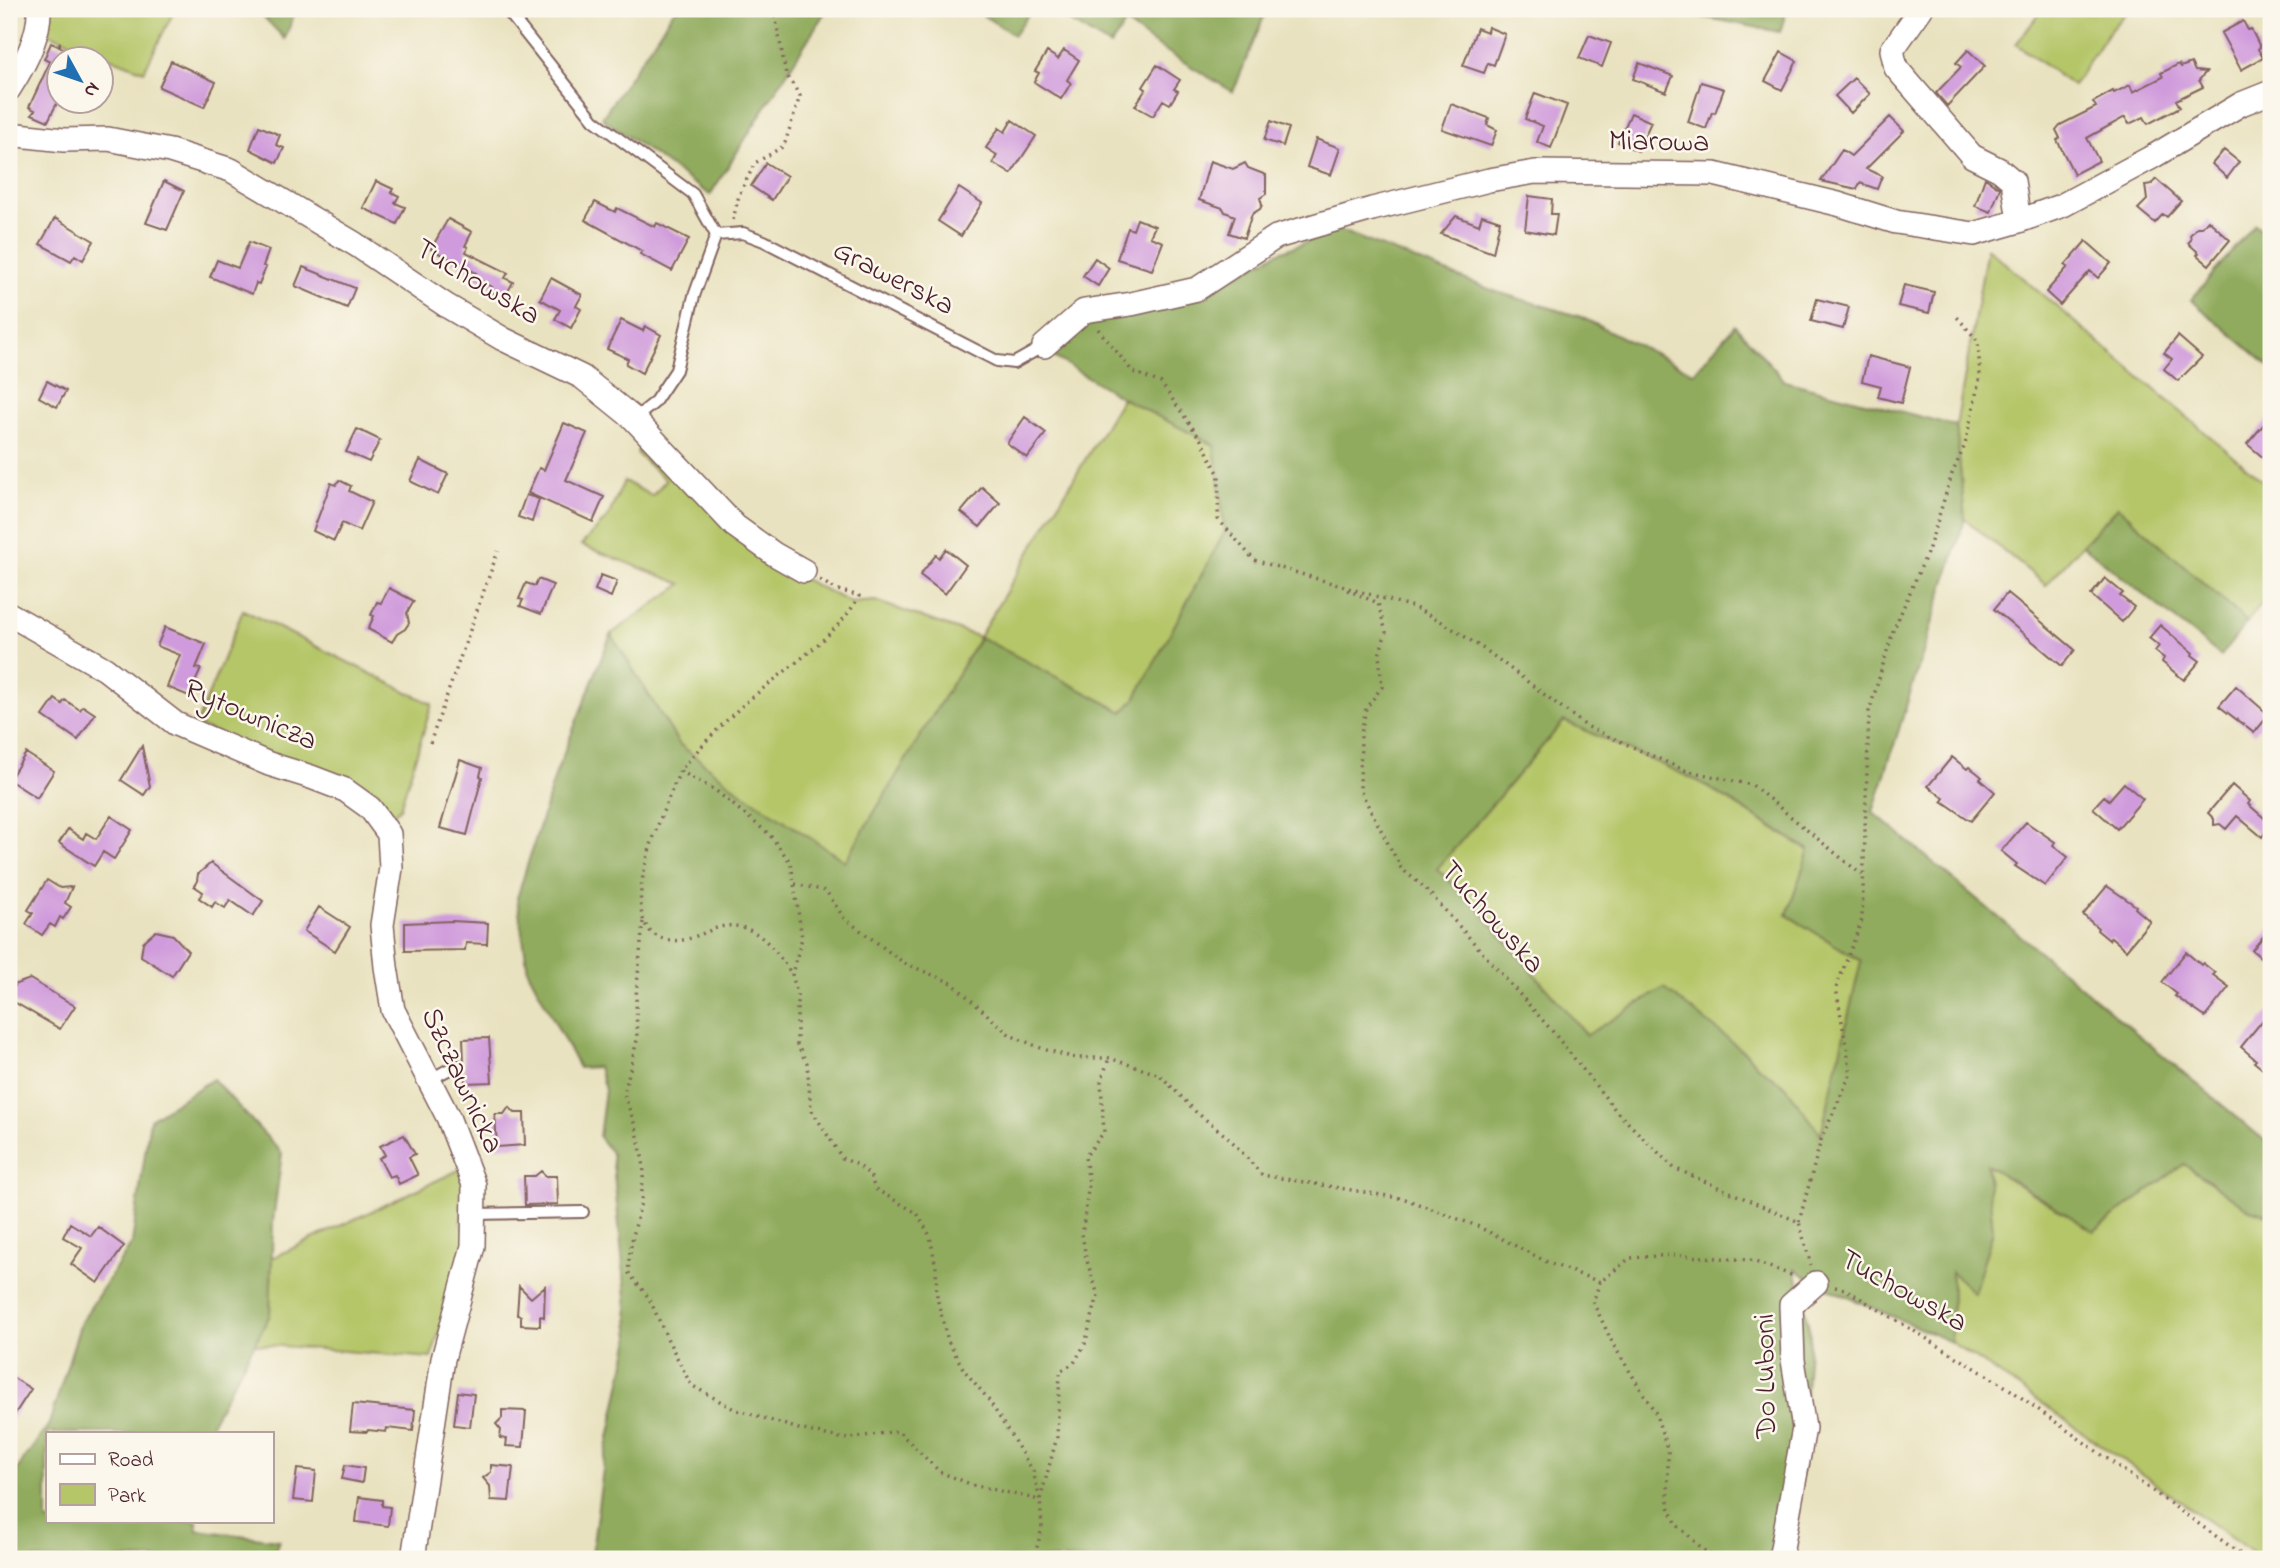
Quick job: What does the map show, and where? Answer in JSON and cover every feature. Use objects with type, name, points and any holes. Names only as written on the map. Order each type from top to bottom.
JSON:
[{"type":"street","points":[[9,89],[22,69],[40,20],[39,9]]},
{"type":"street","points":[[1921,9],[1892,50],[1896,68],[1972,156],[2000,170],[2013,181],[2019,221]]},
{"type":"street","name":"Miarowa","points":[[1084,312],[1197,289],[1276,237],[1372,209],[1489,180],[1535,172],[1714,174],[1838,204],[1896,222],[1974,234],[2063,205],[2154,156],[2241,104],[2271,92]]},
{"type":"street","name":"Tuchowska","points":[[9,134],[64,140],[108,139],[170,151],[231,170],[355,244],[447,306],[503,339],[582,377],[634,419],[735,526],[774,554],[804,571]]},
{"type":"street","points":[[1044,346],[1084,312]]},
{"type":"street","name":"Rytownicza","points":[[9,614],[105,669],[176,724],[269,764],[345,790],[370,808],[389,834]]},
{"type":"street","name":"Szczawnicka","points":[[389,834],[391,867],[382,925],[393,1010],[447,1116],[474,1185],[473,1246],[443,1359],[413,1559]]},
{"type":"street","name":"Do Luboni","points":[[1780,1559],[1804,1429],[1793,1360],[1791,1306],[1816,1283]]},
{"type":"lane","points":[[506,9],[594,120],[693,194],[716,235],[694,296],[676,370],[653,403],[634,419]]},
{"type":"lane","name":"Grawerska","points":[[716,235],[743,233],[764,241],[997,361],[1014,363],[1044,346]]},
{"type":"lane","points":[[429,1080],[457,1065]]},
{"type":"lane","points":[[473,1214],[583,1212]]},
{"type":"path","points":[[731,230],[739,195],[755,163],[784,146],[800,96],[786,74],[775,15],[782,9]]},
{"type":"path","points":[[1084,312],[1133,372],[1161,383],[1200,440],[1219,475],[1218,519],[1254,560],[1402,604],[1442,622],[1487,651],[1586,726],[1684,770],[1752,785],[1862,875]]},
{"type":"path","points":[[1799,1222],[1821,1140],[1851,1073],[1836,988],[1862,920],[1869,712],[1893,631],[1928,551],[1952,474],[1965,444],[1980,376],[1978,341],[1957,317]]},
{"type":"path","points":[[430,743],[498,551]]},
{"type":"path","points":[[804,571],[835,589],[859,596],[852,610],[787,670],[743,705],[700,747],[680,771],[650,843],[641,903],[643,922],[636,996],[637,1040],[624,1094],[637,1131],[644,1167],[641,1202],[628,1272],[649,1298],[691,1385],[734,1409],[799,1429],[844,1439],[898,1431],[940,1472],[973,1485],[1041,1500]]},
{"type":"path","name":"Tuchowska","points":[[1333,584],[1378,603],[1386,632],[1379,655],[1382,687],[1366,708],[1361,734],[1360,790],[1401,868],[1426,889],[1553,1032],[1616,1112],[1674,1168],[1799,1222],[1816,1283],[1845,1289],[2008,1388],[2248,1559]]},
{"type":"path","points":[[680,771],[715,790],[769,834],[791,863],[802,938],[792,974]]},
{"type":"path","points":[[795,884],[826,891],[844,918],[904,963],[952,983],[1010,1035],[1043,1049],[1075,1058],[1109,1058],[1160,1076],[1196,1112],[1230,1139],[1262,1175],[1405,1199],[1478,1226],[1549,1263],[1600,1282]]},
{"type":"path","points":[[643,922],[653,933],[667,940],[694,939],[721,925],[741,927],[765,940],[792,974],[797,994],[797,1045],[807,1063],[811,1109],[842,1158],[858,1165],[870,1175],[875,1189],[917,1213],[930,1236],[936,1268],[937,1298],[948,1341],[964,1370],[988,1399],[1032,1471],[1041,1500],[1042,1528],[1034,1559]]},
{"type":"path","points":[[1041,1500],[1057,1437],[1060,1371],[1074,1363],[1085,1344],[1098,1295],[1086,1258],[1082,1234],[1089,1183],[1085,1157],[1104,1132],[1101,1082],[1109,1058]]},
{"type":"path","points":[[1718,1559],[1706,1552],[1677,1525],[1668,1504],[1668,1451],[1655,1412],[1614,1346],[1594,1302],[1600,1282],[1630,1258],[1672,1255],[1750,1260],[1816,1283]]},
{"type":"green space","points":[[48,9],[175,9],[144,71],[116,60],[116,46],[81,46],[45,32]]},
{"type":"green space","points":[[256,9],[296,9],[285,39]]},
{"type":"green space","points":[[675,9],[827,9],[710,195],[602,118]]},
{"type":"green space","points":[[973,9],[1032,9],[1014,35]]},
{"type":"green space","points":[[1049,9],[1267,9],[1233,92],[1153,43],[1126,23],[1110,46]]},
{"type":"green space","points":[[1683,9],[1787,9],[1780,32],[1682,13]]},
{"type":"green space","points":[[2043,9],[2129,9],[2106,35],[2073,86],[2016,44]]},
{"type":"green space","points":[[2255,224],[2271,238],[2271,368],[2191,300]]},
{"type":"green space","points":[[1339,230],[1497,292],[1581,317],[1694,373],[1735,325],[1785,381],[1956,426],[1965,519],[1873,812],[2271,1146],[2271,1216],[2250,1210],[2184,1164],[2094,1231],[1987,1165],[1993,1231],[1974,1293],[1952,1272],[1951,1342],[1816,1283],[1795,1269],[1810,1332],[1794,1559],[591,1559],[604,1462],[630,1338],[612,1154],[599,1137],[605,1090],[598,1067],[579,1068],[528,971],[517,898],[556,773],[611,634],[679,744],[738,790],[845,861],[980,637],[1123,712],[1135,699],[1225,531],[1214,445],[1122,398],[1051,355],[1082,326],[1137,308],[1193,299],[1277,253]],"holes":[[[1564,721],[1698,781],[1809,850],[1787,915],[1861,961],[1821,1134],[1786,1087],[1664,988],[1587,1035],[1472,902],[1437,869]]]},
{"type":"green space","points":[[1987,248],[2271,488],[2271,591],[2247,622],[2118,507],[2046,585],[1965,519],[1956,426]]},
{"type":"green space","points":[[1122,398],[1214,445],[1226,531],[1135,699],[1122,712],[979,638],[845,862],[738,790],[679,744],[611,634],[682,584],[581,545],[608,517],[624,481],[652,496],[666,480],[637,454],[643,435],[764,559],[851,603],[875,601],[979,637]]},
{"type":"green space","points":[[2118,507],[2247,622],[2221,656],[2082,545]]},
{"type":"green space","points":[[243,610],[432,704],[400,808],[388,818],[368,792],[324,770],[288,761],[196,725]]},
{"type":"green space","points":[[1564,721],[1698,781],[1809,851],[1787,915],[1862,961],[1821,1135],[1786,1087],[1756,1065],[1747,1054],[1587,1035],[1472,902],[1436,869]]},
{"type":"green space","points":[[213,1079],[282,1153],[273,1221],[270,1315],[207,1432],[46,1432],[46,1522],[197,1522],[197,1530],[279,1540],[272,1559],[9,1559],[9,1481],[49,1424],[81,1322],[132,1243],[150,1119]]},
{"type":"green space","points":[[2184,1164],[2250,1210],[2271,1216],[2271,1559],[2262,1559],[1951,1342],[1952,1271],[1973,1292],[1993,1231],[1986,1165],[2094,1231]]},
{"type":"green space","points":[[461,1169],[467,1200],[460,1222],[469,1236],[431,1358],[254,1344],[270,1315],[272,1258]]},
{"type":"building","points":[[2243,21],[2248,30],[2251,29],[2263,58],[2241,70],[2221,33]]},
{"type":"building","points":[[1488,27],[1505,34],[1494,65],[1488,63],[1484,73],[1463,66],[1477,28],[1487,32]]},
{"type":"building","points":[[1589,35],[1611,43],[1602,67],[1579,58]]},
{"type":"building","points":[[1064,50],[1079,60],[1067,80],[1071,83],[1061,99],[1034,82],[1039,73],[1035,71],[1047,52],[1058,59]]},
{"type":"building","points":[[1968,50],[1985,66],[1947,106],[1936,93],[1961,67],[1956,63]]},
{"type":"building","points":[[1781,52],[1797,61],[1782,90],[1765,81]]},
{"type":"building","points":[[171,61],[216,82],[204,107],[159,87]]},
{"type":"building","points":[[1639,63],[1673,76],[1666,92],[1633,79]]},
{"type":"building","points":[[2191,63],[2195,71],[2206,72],[2199,80],[2203,87],[2176,100],[2180,107],[2148,124],[2144,117],[2129,124],[2125,117],[2087,138],[2099,161],[2074,174],[2057,140],[2060,138],[2056,130],[2060,125],[2096,107],[2093,102],[2113,91],[2114,93],[2130,85],[2133,92],[2163,77],[2161,73],[2179,64],[2181,67]]},
{"type":"building","points":[[1157,65],[1180,80],[1174,89],[1178,91],[1170,104],[1163,100],[1153,116],[1135,106]]},
{"type":"building","points":[[46,71],[46,116],[50,116],[48,121],[32,114],[35,110],[29,107]]},
{"type":"building","points":[[1854,78],[1870,94],[1851,113],[1835,96]]},
{"type":"building","points":[[1701,82],[1724,89],[1706,129],[1688,122]]},
{"type":"building","points":[[1535,93],[1567,105],[1551,148],[1537,142],[1543,126],[1525,119]]},
{"type":"building","points":[[1451,104],[1489,118],[1487,125],[1497,130],[1491,146],[1442,129]]},
{"type":"building","points":[[1631,113],[1651,122],[1638,151],[1618,142]]},
{"type":"building","points":[[1890,117],[1904,131],[1866,169],[1882,176],[1877,189],[1860,183],[1857,189],[1821,181],[1842,150],[1851,156]]},
{"type":"building","points":[[1012,120],[1036,136],[1011,174],[993,163],[997,155],[986,148],[999,128],[1005,132]]},
{"type":"building","points":[[1271,121],[1289,128],[1283,146],[1264,140]]},
{"type":"building","points":[[259,126],[280,135],[276,145],[284,148],[277,163],[250,149]]},
{"type":"building","points":[[1316,139],[1340,148],[1331,175],[1307,167]]},
{"type":"building","points":[[2224,150],[2239,162],[2227,178],[2212,164]]},
{"type":"building","points":[[1210,161],[1233,169],[1245,163],[1248,168],[1266,175],[1266,194],[1260,198],[1260,209],[1252,214],[1244,238],[1229,233],[1235,216],[1225,212],[1223,208],[1199,200]]},
{"type":"building","points":[[766,163],[787,176],[772,200],[751,186]]},
{"type":"building","points":[[1985,178],[2000,188],[1991,212],[1975,206]]},
{"type":"building","points":[[2156,179],[2181,201],[2167,217],[2163,214],[2155,223],[2138,209],[2147,200],[2145,185],[2152,184]]},
{"type":"building","points":[[164,181],[184,191],[167,230],[146,223]]},
{"type":"building","points":[[376,181],[393,189],[391,192],[399,196],[395,203],[405,207],[397,224],[363,208]]},
{"type":"building","points":[[959,188],[982,203],[961,236],[938,221]]},
{"type":"building","points":[[1529,196],[1552,199],[1551,214],[1557,214],[1554,235],[1525,230]]},
{"type":"building","points":[[595,202],[615,212],[617,208],[655,227],[657,223],[689,239],[672,271],[585,220]]},
{"type":"building","points":[[1482,215],[1500,221],[1493,253],[1441,234],[1456,216],[1479,225]]},
{"type":"building","points":[[55,218],[94,241],[83,260],[75,255],[71,261],[40,244]]},
{"type":"building","points":[[448,219],[472,232],[465,246],[468,247],[466,252],[508,273],[505,278],[513,282],[504,299],[490,291],[492,287],[474,277],[476,273],[431,249]]},
{"type":"building","points":[[1137,219],[1155,226],[1150,237],[1163,242],[1152,270],[1117,259],[1128,228],[1133,230]]},
{"type":"building","points":[[2208,220],[2230,240],[2209,265],[2188,243],[2191,240],[2190,235]]},
{"type":"building","points":[[2086,241],[2111,263],[2098,278],[2090,271],[2060,305],[2046,292]]},
{"type":"building","points":[[249,242],[269,250],[263,266],[266,267],[252,294],[210,277],[217,260],[238,268]]},
{"type":"building","points":[[1095,258],[1109,268],[1098,286],[1083,276]]},
{"type":"building","points":[[303,267],[355,288],[347,308],[295,286]]},
{"type":"building","points":[[551,278],[582,295],[576,306],[581,309],[571,328],[555,319],[560,310],[540,299]]},
{"type":"building","points":[[1904,285],[1934,292],[1929,313],[1898,306]]},
{"type":"building","points":[[1817,299],[1849,307],[1843,329],[1811,321]]},
{"type":"building","points":[[621,320],[643,331],[645,326],[661,335],[642,373],[626,364],[628,359],[607,349]]},
{"type":"building","points":[[2178,336],[2202,357],[2178,381],[2164,369],[2172,359],[2164,353]]},
{"type":"building","points":[[1868,356],[1910,367],[1901,403],[1878,397],[1881,386],[1862,381]]},
{"type":"building","points":[[47,381],[66,391],[57,407],[39,397]]},
{"type":"building","points":[[2271,416],[2271,464],[2247,444]]},
{"type":"building","points":[[1025,417],[1046,433],[1027,458],[1007,443]]},
{"type":"building","points":[[564,423],[587,433],[566,480],[604,497],[593,522],[528,493],[539,468],[544,470]]},
{"type":"building","points":[[357,429],[380,440],[369,462],[346,452]]},
{"type":"building","points":[[420,460],[448,474],[438,495],[410,481]]},
{"type":"building","points":[[339,480],[351,486],[349,491],[372,502],[359,531],[342,523],[334,541],[313,531],[331,483],[336,485]]},
{"type":"building","points":[[982,487],[1000,503],[980,527],[961,512]]},
{"type":"building","points":[[526,495],[539,499],[532,522],[518,517]]},
{"type":"building","points":[[946,549],[966,565],[945,594],[920,575],[936,555],[939,558]]},
{"type":"building","points":[[601,575],[617,581],[611,597],[595,590]]},
{"type":"building","points":[[2105,578],[2123,593],[2120,596],[2134,607],[2122,622],[2091,595]]},
{"type":"building","points":[[538,579],[553,585],[541,614],[520,606],[523,600],[519,599],[526,583],[535,586]]},
{"type":"building","points":[[389,588],[414,601],[407,613],[409,623],[392,642],[368,629],[377,602],[381,603]]},
{"type":"building","points":[[2007,593],[2075,650],[2062,666],[1994,609]]},
{"type":"building","points":[[2160,625],[2200,661],[2184,680],[2162,662],[2164,658],[2155,651],[2159,646],[2149,638]]},
{"type":"building","points":[[165,627],[206,644],[196,668],[201,669],[189,696],[167,687],[180,655],[157,646]]},
{"type":"building","points":[[2236,686],[2269,715],[2254,733],[2219,706]]},
{"type":"building","points":[[55,699],[62,704],[65,700],[80,710],[83,706],[95,714],[78,740],[43,716]]},
{"type":"building","points":[[142,746],[150,786],[144,795],[121,780]]},
{"type":"building","points":[[26,753],[54,771],[37,798],[9,780]]},
{"type":"building","points":[[1952,757],[1967,769],[1969,767],[1976,772],[1995,792],[1971,821],[1942,801],[1944,798],[1928,786]]},
{"type":"building","points":[[460,760],[482,768],[467,835],[440,828]]},
{"type":"building","points":[[2124,783],[2143,799],[2117,829],[2093,808],[2104,796],[2109,800]]},
{"type":"building","points":[[2232,785],[2250,801],[2248,804],[2271,824],[2262,837],[2237,816],[2226,829],[2220,824],[2214,825],[2214,819],[2208,813]]},
{"type":"building","points":[[111,816],[132,830],[114,859],[103,852],[94,866],[59,843],[68,829],[83,839],[86,833],[96,839]]},
{"type":"building","points":[[2026,822],[2055,842],[2053,845],[2068,857],[2045,886],[2015,866],[2017,864],[2001,851]]},
{"type":"building","points":[[211,863],[263,901],[253,916],[230,900],[225,908],[215,902],[212,907],[199,898],[203,892],[194,886],[198,874]]},
{"type":"building","points":[[47,880],[60,888],[72,887],[65,903],[71,907],[63,919],[60,917],[55,927],[50,924],[42,935],[26,924],[33,913],[28,910]]},
{"type":"building","points":[[2107,886],[2136,906],[2150,921],[2126,950],[2111,937],[2109,940],[2083,915]]},
{"type":"building","points":[[319,907],[350,927],[335,951],[304,931]]},
{"type":"building","points":[[405,923],[488,923],[487,944],[466,943],[465,950],[405,951]]},
{"type":"building","points":[[2271,927],[2271,966],[2252,950]]},
{"type":"building","points":[[156,931],[173,935],[188,951],[172,976],[141,956],[143,942]]},
{"type":"building","points":[[2186,952],[2201,965],[2203,963],[2229,987],[2205,1017],[2175,996],[2177,994],[2162,982]]},
{"type":"building","points":[[30,979],[75,1006],[60,1029],[9,999],[16,984]]},
{"type":"building","points":[[2271,1010],[2271,1076],[2241,1047]]},
{"type":"building","points":[[489,1038],[492,1082],[465,1083],[463,1039]]},
{"type":"building","points":[[509,1107],[515,1113],[524,1113],[525,1145],[497,1147],[495,1114],[504,1114]]},
{"type":"building","points":[[404,1135],[415,1154],[409,1157],[418,1175],[399,1184],[395,1175],[389,1177],[379,1158],[385,1155],[380,1146]]},
{"type":"building","points":[[541,1171],[546,1176],[557,1176],[558,1204],[525,1205],[524,1176],[535,1176]]},
{"type":"building","points":[[70,1223],[91,1236],[98,1227],[124,1246],[98,1283],[71,1264],[82,1248],[63,1237]]},
{"type":"building","points":[[519,1286],[531,1298],[545,1286],[544,1317],[540,1316],[540,1326],[521,1325],[521,1316],[517,1315]]},
{"type":"building","points":[[9,1375],[31,1389],[9,1423]]},
{"type":"building","points":[[458,1392],[474,1394],[470,1427],[454,1425]]},
{"type":"building","points":[[353,1404],[415,1410],[413,1431],[387,1428],[386,1432],[350,1431]]},
{"type":"building","points":[[502,1410],[526,1411],[523,1447],[506,1446],[507,1439],[500,1438],[501,1430],[496,1424],[502,1418]]},
{"type":"building","points":[[345,1465],[364,1468],[362,1483],[342,1479]]},
{"type":"building","points":[[491,1465],[513,1467],[509,1501],[491,1500],[490,1486],[483,1478],[491,1472]]},
{"type":"building","points":[[297,1469],[316,1471],[313,1502],[293,1500]]},
{"type":"building","points":[[359,1497],[382,1500],[382,1506],[390,1507],[388,1526],[356,1522]]}]
